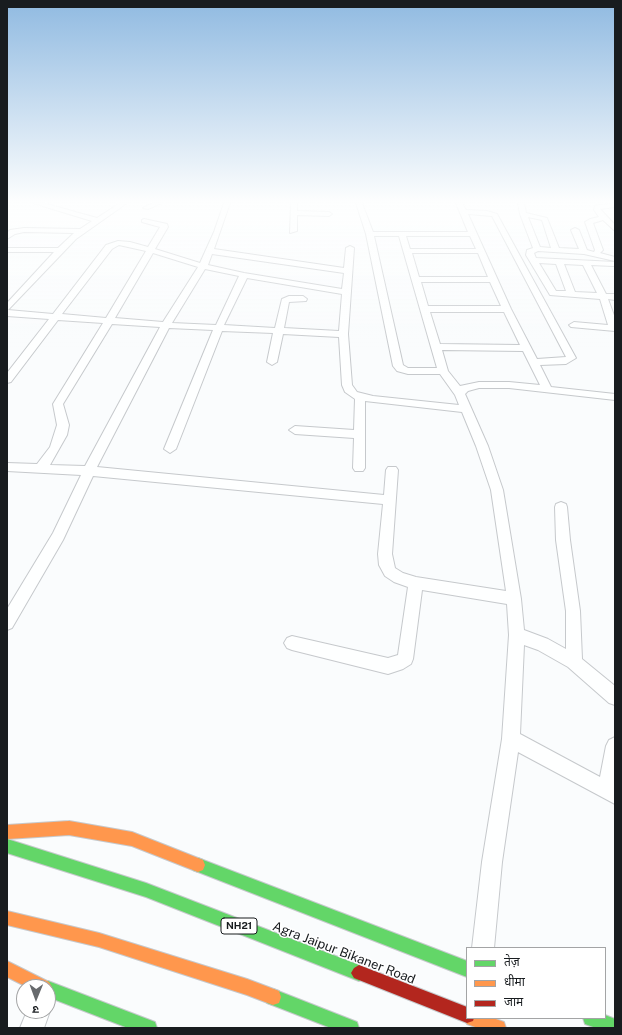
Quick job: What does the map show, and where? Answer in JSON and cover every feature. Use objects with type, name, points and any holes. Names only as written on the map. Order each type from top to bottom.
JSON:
[{"type":"main road","points":[[7,832],[69,828],[132,839],[466,969]]},
{"type":"main road","name":"Agra Jaipur Bikaner Road","points":[[7,846],[146,890],[466,1016]]},
{"type":"main road","points":[[7,918],[99,940],[247,987],[351,1028]]},
{"type":"main road","points":[[7,969],[28,979]]},
{"type":"main road","points":[[56,992],[148,1028]]},
{"type":"main road","points":[[476,1019],[498,1028]]},
{"type":"main road","points":[[594,1019],[615,1027]]},
{"type":"street","points":[[9,314],[59,251]]},
{"type":"street","points":[[7,380],[106,251]]},
{"type":"street","points":[[41,468],[61,435],[63,425],[58,404],[63,394],[150,251]]},
{"type":"street","points":[[155,251],[203,266],[347,292]]},
{"type":"street","points":[[7,623],[58,536],[89,471],[166,325],[203,266],[210,251]]},
{"type":"street","points":[[212,251],[348,271]]},
{"type":"street","points":[[350,251],[343,334],[347,385],[353,394],[360,397],[465,409]]},
{"type":"street","points":[[374,251],[398,366],[401,369],[408,371],[443,371]]},
{"type":"street","points":[[407,251],[434,347],[443,371],[460,394],[465,409],[482,446],[497,490],[514,599],[517,635],[511,739],[492,862],[483,947]]},
{"type":"street","points":[[482,251],[507,309],[547,388]]},
{"type":"street","points":[[514,251],[571,358],[566,361],[534,362]]},
{"type":"street","points":[[532,251],[530,252],[533,260],[553,293],[615,297]]},
{"type":"street","points":[[574,251],[596,254],[615,260]]},
{"type":"street","points":[[533,260],[615,264]]},
{"type":"street","points":[[559,261],[572,295]]},
{"type":"street","points":[[574,326],[614,328],[603,296],[586,263]]},
{"type":"street","points":[[170,449],[219,327],[244,274]]},
{"type":"street","points":[[415,280],[494,279]]},
{"type":"street","points":[[272,362],[285,302],[289,299],[303,299]]},
{"type":"street","points":[[424,309],[507,309]]},
{"type":"street","points":[[9,314],[166,325],[343,334]]},
{"type":"street","points":[[434,347],[527,348]]},
{"type":"street","points":[[460,394],[464,388],[479,385],[509,385],[547,388],[615,397]]},
{"type":"street","points":[[359,468],[360,397]]},
{"type":"street","points":[[295,430],[359,434]]},
{"type":"street","points":[[7,467],[89,471],[390,500]]},
{"type":"street","points":[[392,470],[386,565],[390,572],[399,578],[416,583],[514,599]]},
{"type":"street","points":[[561,507],[563,540],[573,611],[574,662]]},
{"type":"street","points":[[292,643],[388,666],[397,664],[405,659],[416,583]]},
{"type":"street","points":[[517,635],[543,644],[574,662],[615,696]]},
{"type":"street","points":[[511,739],[611,792],[615,746]]},
{"type":"traffic: fast","points":[[7,846],[146,890],[359,973]]},
{"type":"traffic: fast","points":[[198,865],[466,969]]},
{"type":"traffic: fast","points":[[56,992],[149,1028]]},
{"type":"traffic: fast","points":[[273,997],[351,1028]]},
{"type":"traffic: fast","points":[[594,1019],[615,1027]]},
{"type":"traffic: slow","points":[[7,832],[69,828],[132,839],[198,865]]},
{"type":"traffic: slow","points":[[7,918],[99,940],[247,987],[273,997]]},
{"type":"traffic: slow","points":[[7,969],[28,979]]},
{"type":"traffic: slow","points":[[476,1019],[498,1028]]},
{"type":"traffic: jam","points":[[359,973],[466,1015]]}]
